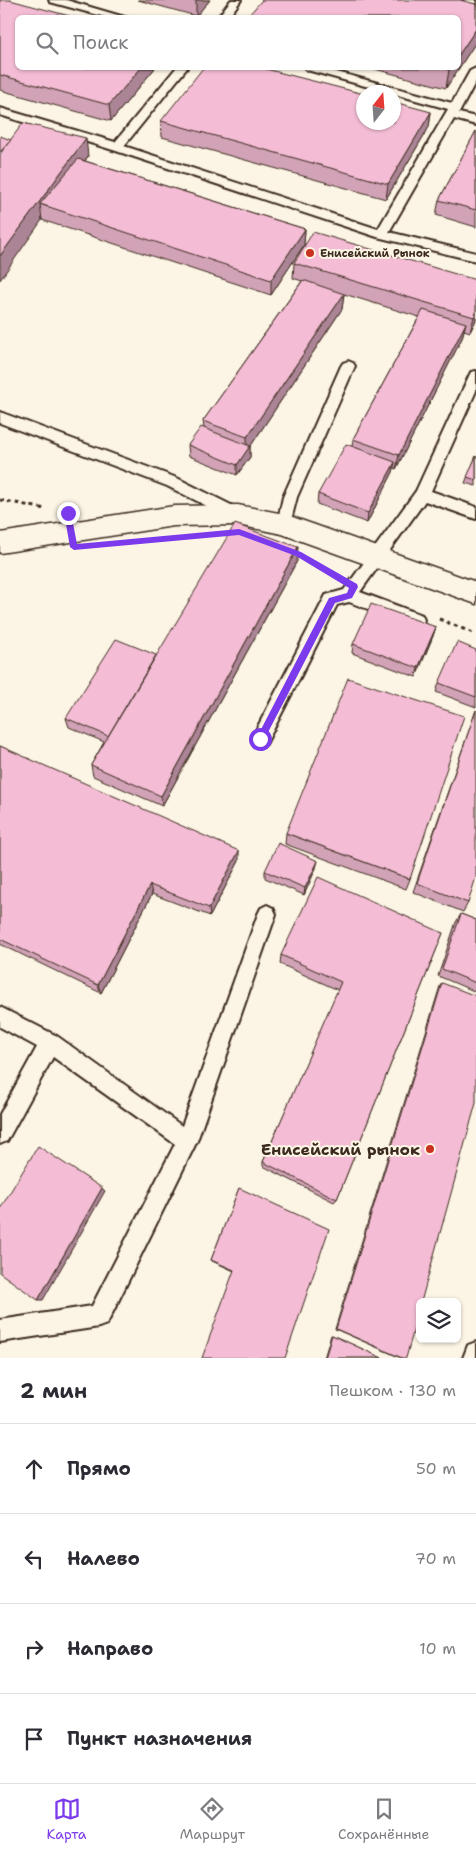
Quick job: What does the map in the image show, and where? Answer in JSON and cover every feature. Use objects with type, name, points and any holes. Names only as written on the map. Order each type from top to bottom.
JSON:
[{"type":"street","points":[[0,543],[174,516],[238,515],[284,524],[476,593]]},
{"type":"lane","points":[[54,0],[112,15]]},
{"type":"lane","points":[[224,15],[236,0]]},
{"type":"lane","points":[[468,0],[476,4]]},
{"type":"lane","points":[[117,147],[179,70]]},
{"type":"lane","points":[[318,70],[454,111],[476,121]]},
{"type":"lane","points":[[382,234],[476,71]]},
{"type":"lane","points":[[0,111],[117,147],[382,234],[476,257]]},
{"type":"lane","points":[[284,524],[290,497],[348,366]]},
{"type":"lane","points":[[260,739],[332,600],[352,591],[422,494],[475,379]]},
{"type":"lane","points":[[0,417],[172,482],[238,515]]},
{"type":"lane","points":[[422,494],[476,513]]},
{"type":"lane","points":[[352,591],[416,620]]},
{"type":"lane","points":[[0,1331],[99,1316],[187,1141],[267,914]]},
{"type":"lane","points":[[0,1017],[50,1043],[187,1141]]},
{"type":"lane","points":[[0,1134],[50,1043]]},
{"type":"lane","points":[[474,1358],[476,1353]]},
{"type":"path","points":[[0,500],[68,513],[70,531]]},
{"type":"path","points":[[314,563],[352,591]]},
{"type":"path","points":[[432,617],[476,634]]},
{"type":"building","points":[[0,0],[10,0],[66,15],[15,15],[15,70],[139,70],[109,105],[0,75]]},
{"type":"building","points":[[262,0],[460,0],[476,4],[476,29],[461,52],[461,15],[249,15]]},
{"type":"building","points":[[201,70],[270,70],[356,92],[356,130],[401,130],[401,104],[431,112],[388,184],[161,121]]},
{"type":"building","points":[[23,123],[86,138],[0,256],[0,154]]},
{"type":"building","points":[[476,131],[476,210],[439,200]]},
{"type":"building","points":[[0,136],[11,140],[0,152]]},
{"type":"building","points":[[78,159],[305,229],[271,280],[40,204]]},
{"type":"building","points":[[313,232],[476,280],[476,313],[474,317],[294,263]]},
{"type":"building","points":[[303,280],[344,294],[247,437],[203,421]]},
{"type":"building","points":[[423,310],[466,323],[399,455],[353,439]]},
{"type":"building","points":[[201,427],[250,446],[237,465],[188,445]]},
{"type":"building","points":[[346,444],[395,462],[368,513],[318,494]]},
{"type":"building","points":[[476,456],[476,480],[467,477]]},
{"type":"building","points":[[235,524],[298,547],[161,796],[91,765]]},
{"type":"building","points":[[371,604],[436,627],[418,668],[353,644]]},
{"type":"building","points":[[116,639],[156,655],[108,736],[66,718]]},
{"type":"building","points":[[457,642],[476,650],[476,697],[439,683]]},
{"type":"building","points":[[348,678],[464,716],[410,879],[286,833]]},
{"type":"building","points":[[476,710],[476,877],[468,903],[417,883]]},
{"type":"building","points":[[0,746],[239,851],[209,908],[150,885],[98,985],[0,939]]},
{"type":"building","points":[[278,843],[318,861],[305,888],[265,871]]},
{"type":"building","points":[[318,877],[443,933],[337,1199],[263,1162],[341,982],[281,955]]},
{"type":"building","points":[[461,914],[476,920],[476,983],[442,969]]},
{"type":"building","name":"Енисейский рынок","points":[[442,983],[476,996],[476,1103],[422,1298],[416,1298],[416,1322],[406,1358],[402,1358],[336,1329]]},
{"type":"building","points":[[38,1146],[102,1188],[38,1300],[0,1273],[0,1209]]},
{"type":"building","points":[[239,1188],[329,1229],[285,1358],[202,1358],[234,1270],[211,1260]]},
{"type":"building","points":[[332,1335],[382,1358],[325,1358]]},
{"type":"place","name":"Енисейский Рынок","points":[[310,253]]},
{"type":"place","name":"Енисейский рынок","points":[[430,1149]]},
{"type":"route","points":[[68,513],[74,547],[239,532],[298,554],[354,587],[349,595],[332,600],[260,739]]}]
